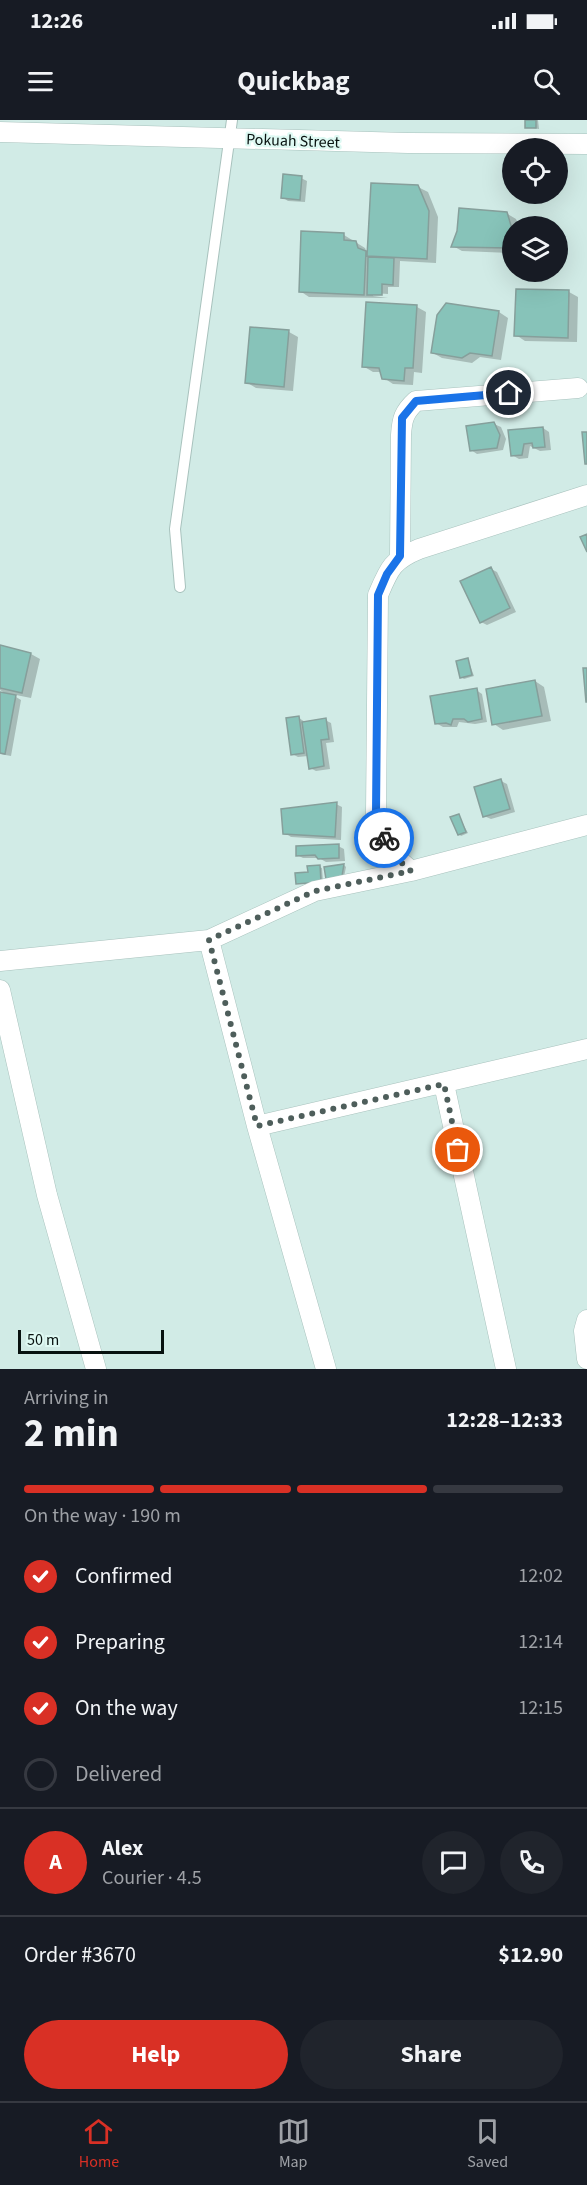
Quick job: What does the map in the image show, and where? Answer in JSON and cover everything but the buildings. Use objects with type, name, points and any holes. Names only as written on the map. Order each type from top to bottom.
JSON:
[{"type":"street","name":"Pokuah Street","points":[[0,132],[231,129],[408,143],[587,144]]},
{"type":"street","points":[[411,871],[388,851],[376,813],[378,595],[387,574],[400,556],[402,418],[416,401],[578,388]]},
{"type":"street","points":[[400,556],[587,495]]},
{"type":"street","points":[[0,961],[209,940],[315,891],[411,871],[587,825]]},
{"type":"street","points":[[209,940],[257,1126],[326,1369]]},
{"type":"street","points":[[0,990],[47,1195],[96,1369]]},
{"type":"street","points":[[257,1126],[587,1049]]},
{"type":"street","points":[[444,1084],[507,1369]]},
{"type":"street","points":[[587,1320],[584,1331],[587,1359]]},
{"type":"lane","points":[[180,586],[175,529],[231,129]]},
{"type":"way so far","points":[[384,838],[388,851],[411,871],[315,891],[209,940],[257,1126],[444,1084],[458,1150]]},
{"type":"route","points":[[384,838],[376,813],[378,595],[387,574],[400,556],[402,418],[416,401],[509,393]]}]
